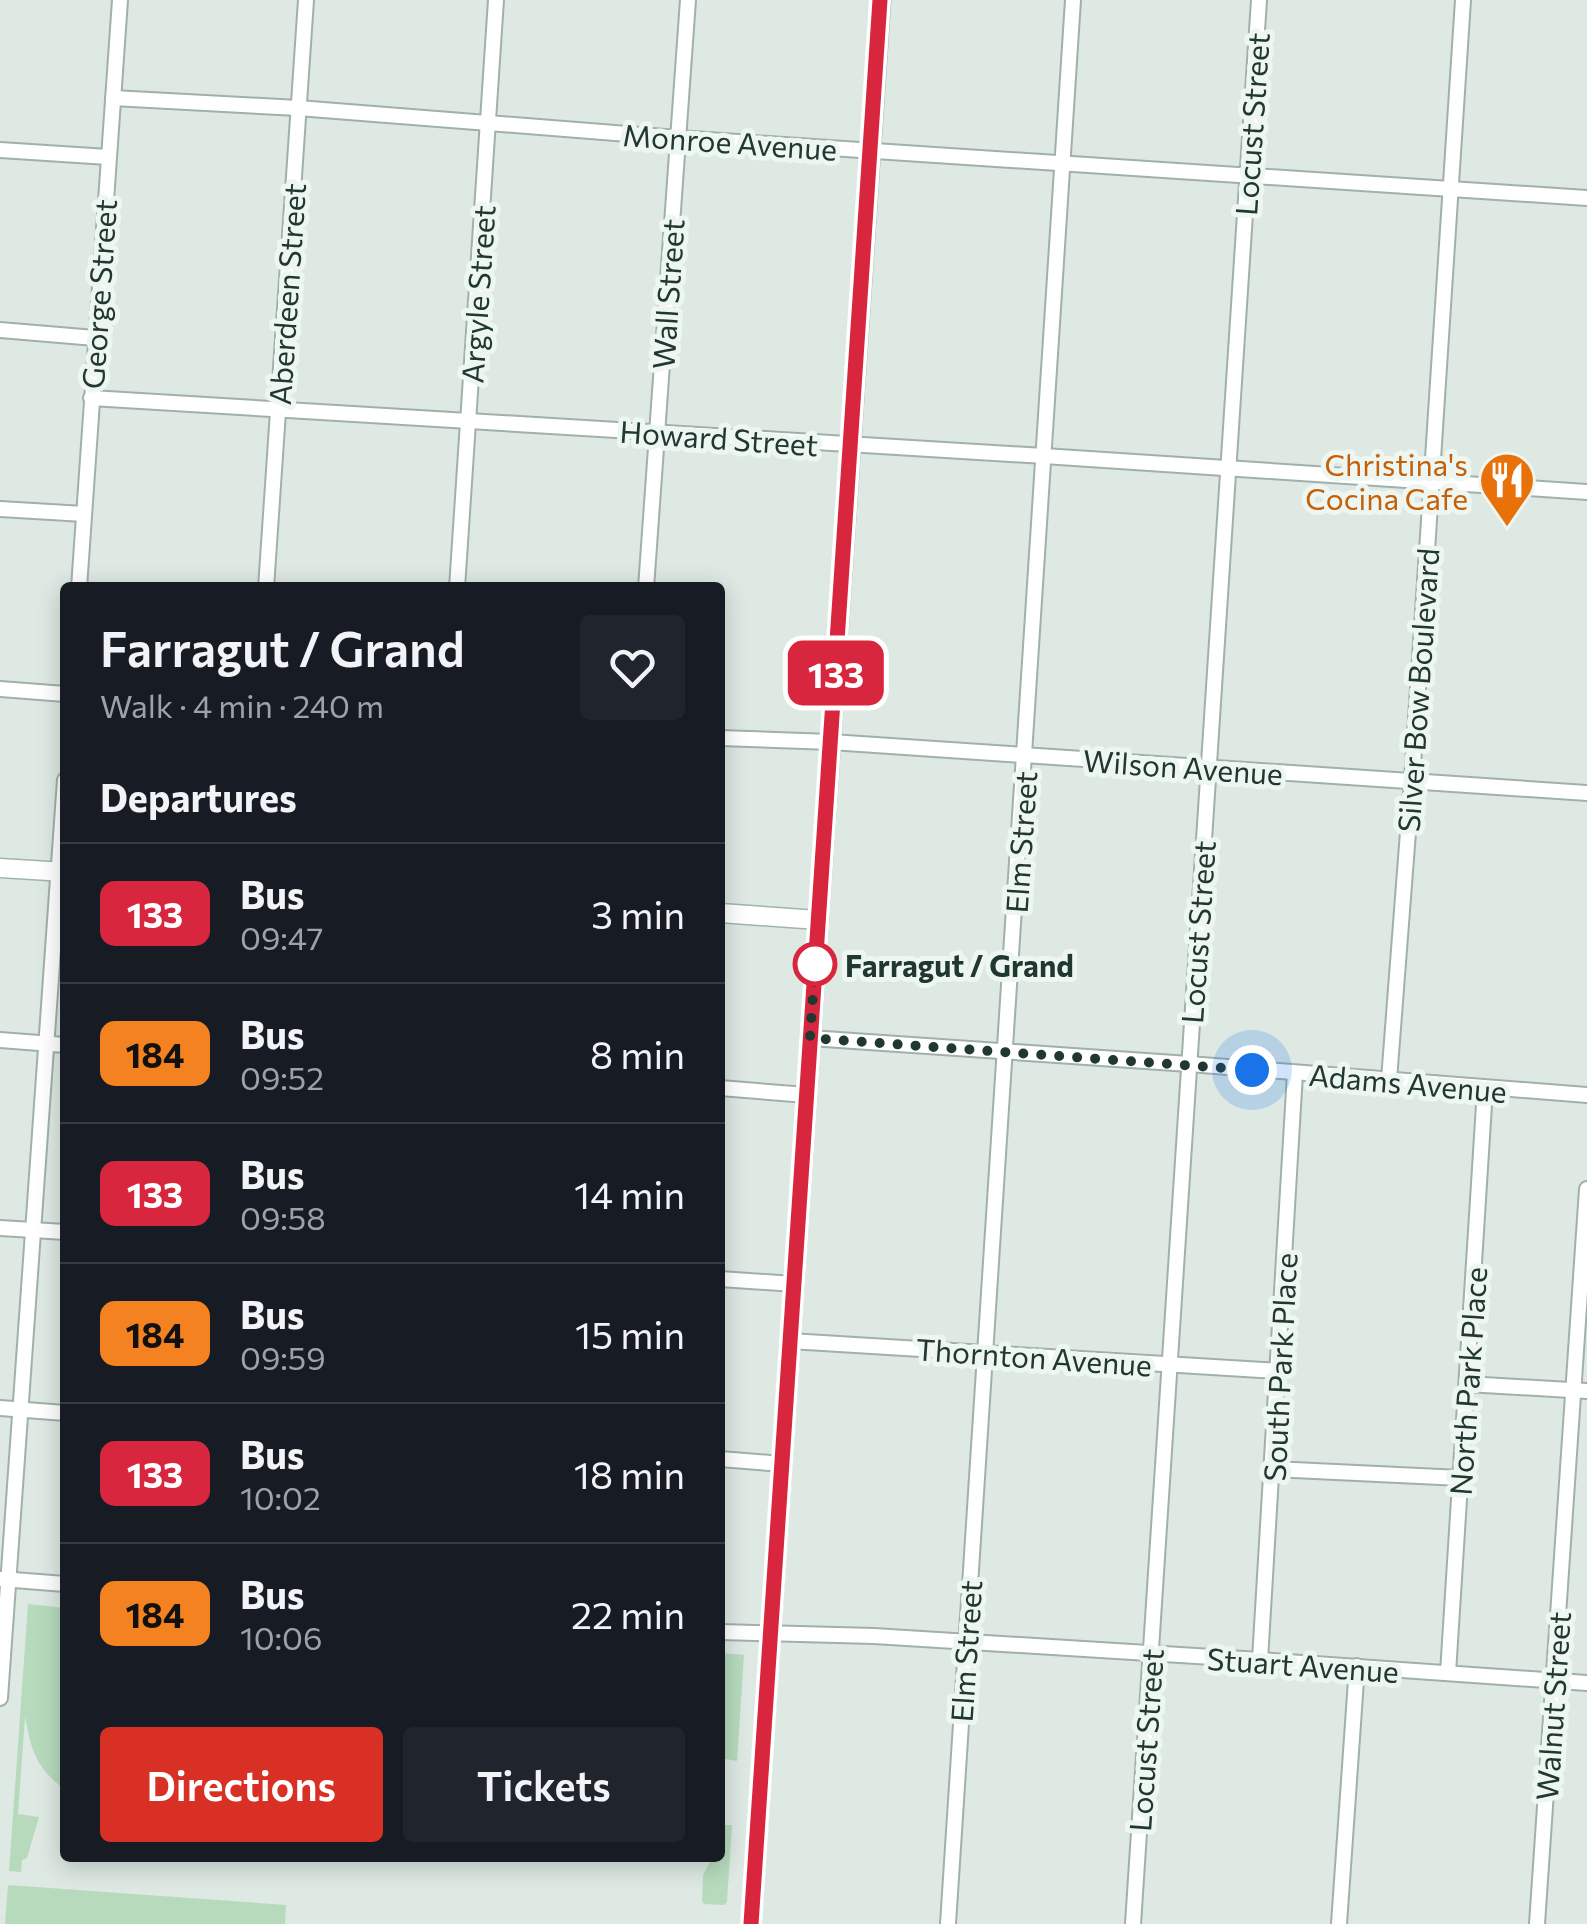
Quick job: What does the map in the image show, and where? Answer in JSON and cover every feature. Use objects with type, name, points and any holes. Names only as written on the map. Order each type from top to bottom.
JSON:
[{"type":"main road","points":[[751,1924],[880,0]]},
{"type":"main road","points":[[0,868],[60,872]]},
{"type":"main road","points":[[725,914],[818,920]]},
{"type":"street","name":"George Street","points":[[79,582],[120,0]]},
{"type":"street","name":"Aberdeen Street","points":[[266,582],[306,0]]},
{"type":"street","name":"Argyle Street","points":[[457,582],[496,0]]},
{"type":"street","name":"Wall Street","points":[[646,582],[688,0]]},
{"type":"street","name":"Elm Street","points":[[948,1924],[1073,0]]},
{"type":"street","name":"Locust Street","points":[[1133,1924],[1259,0]]},
{"type":"street","name":"Silver Bow Boulevard","points":[[1388,1080],[1412,780],[1463,0]]},
{"type":"street","name":"Monroe Avenue","points":[[113,98],[1587,198]]},
{"type":"street","points":[[0,150],[108,157]]},
{"type":"street","points":[[0,330],[95,338]]},
{"type":"street","name":"Howard Street","points":[[91,398],[1587,492]]},
{"type":"street","points":[[0,509],[84,514]]},
{"type":"street","points":[[0,689],[60,694]]},
{"type":"street","name":"Wilson Avenue","points":[[725,738],[1587,793]]},
{"type":"street","points":[[0,1698],[4,1580],[60,893]]},
{"type":"street","name":"Adams Avenue","points":[[810,1038],[1587,1096]]},
{"type":"street","points":[[0,1040],[60,1044]]},
{"type":"street","name":"South Park Place","points":[[1260,1660],[1296,1073]]},
{"type":"street","points":[[725,1088],[806,1095]]},
{"type":"street","name":"North Park Place","points":[[1448,1674],[1485,1089]]},
{"type":"street","name":"Walnut Street","points":[[1537,1924],[1553,1681],[1580,1391],[1587,1189]]},
{"type":"street","points":[[0,1228],[60,1232]]},
{"type":"street","points":[[725,1279],[794,1284]]},
{"type":"street","name":"Thornton Avenue","points":[[790,1340],[1278,1371]]},
{"type":"street","points":[[1466,1384],[1580,1391]]},
{"type":"street","points":[[0,1408],[60,1413]]},
{"type":"street","points":[[725,1459],[782,1464]]},
{"type":"street","points":[[1272,1469],[1461,1478]]},
{"type":"street","points":[[4,1580],[60,1584]]},
{"type":"street","name":"Stuart Avenue","points":[[725,1632],[874,1636],[1587,1684]]},
{"type":"street","points":[[1339,1924],[1357,1666]]},
{"type":"green space","points":[[28,1604],[60,1607],[60,1785],[36,1758],[25,1717],[18,1814],[39,1817],[21,1872],[9,1871]]},
{"type":"green space","points":[[725,1653],[744,1655],[737,1761],[725,1759]]},
{"type":"green space","points":[[732,1825],[727,1902],[704,1904],[703,1875],[710,1862],[725,1862],[725,1826]]},
{"type":"green space","points":[[8,1885],[286,1905],[285,1924],[5,1924]]},
{"type":"bus line","name":"133","points":[[751,1924],[880,0]]},
{"type":"place","name":"Christina's Cocina Cafe","points":[[1507,529]]},
{"type":"place","name":"Farragut / Grand","points":[[815,964]]},
{"type":"route","points":[[815,964],[810,1038],[1252,1070]]}]
